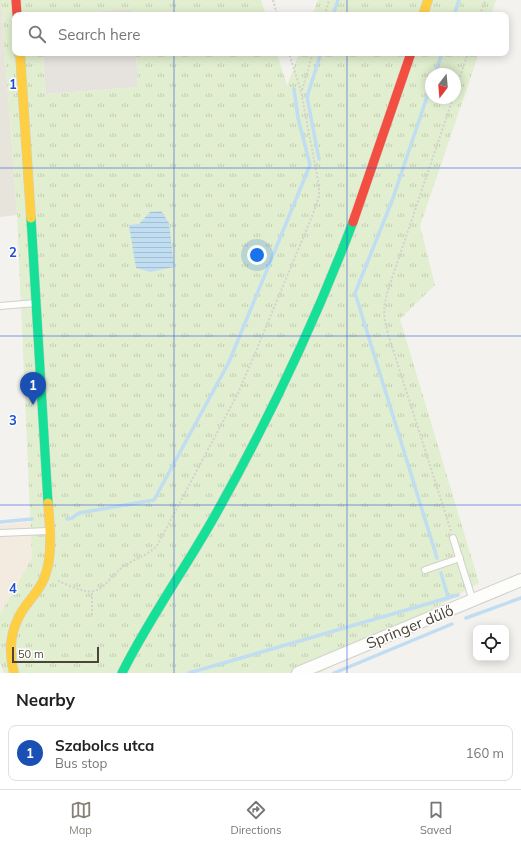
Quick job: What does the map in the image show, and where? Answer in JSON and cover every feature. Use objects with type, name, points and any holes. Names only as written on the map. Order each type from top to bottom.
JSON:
[{"type":"main road","points":[[16,0],[17,12]]},
{"type":"main road","points":[[424,12],[428,0]]},
{"type":"main road","points":[[14,673],[12,666],[11,635],[21,613],[39,589],[45,576],[49,555],[50,531],[37,303],[20,56]]},
{"type":"main road","points":[[122,673],[131,654],[227,494],[289,372],[320,305],[347,237],[383,138],[410,56]]},
{"type":"main road","points":[[11,651],[23,673]]},
{"type":"main road","points":[[112,673],[131,654]]},
{"type":"street","name":"Springer dűlő","points":[[298,673],[521,580]]},
{"type":"lane","points":[[0,306],[37,303]]},
{"type":"lane","points":[[0,533],[50,531]]},
{"type":"lane","points":[[453,538],[473,601]]},
{"type":"lane","points":[[425,570],[460,558]]},
{"type":"path","points":[[273,0],[276,12]]},
{"type":"path","points":[[326,12],[329,0]]},
{"type":"path","points":[[481,12],[485,0]]},
{"type":"path","points":[[45,576],[83,591],[99,590],[124,566],[153,551],[238,393],[276,305],[319,196],[319,186],[301,91],[290,56]]},
{"type":"path","points":[[301,91],[312,56]]},
{"type":"path","points":[[461,74],[467,56]]},
{"type":"path","points":[[451,104],[388,290],[383,317],[453,538]]},
{"type":"path","points":[[92,591],[92,615]]},
{"type":"shaded area","points":[[0,0],[17,215],[0,217]]},
{"type":"shaded area","points":[[132,9],[132,12],[89,12]]},
{"type":"shaded area","points":[[43,56],[136,56],[138,87],[46,94]]},
{"type":"shaded area","points":[[30,522],[32,558],[0,614],[0,525]]},
{"type":"green space","points":[[1,0],[261,0],[265,12],[132,12],[132,9],[89,12],[12,12],[12,56],[43,56],[46,94],[138,87],[136,56],[278,56],[287,86],[298,56],[478,56],[420,226],[435,285],[400,319],[479,583],[320,673],[4,673],[0,663],[0,614],[32,558],[17,215]]},
{"type":"green space","points":[[318,0],[496,0],[492,12],[313,12]]},
{"type":"water","points":[[161,211],[169,223],[174,267],[150,272],[136,268],[129,225],[139,224],[150,212]]},
{"type":"waterway","points":[[334,12],[338,0]]},
{"type":"waterway","points":[[455,12],[459,0]]},
{"type":"waterway","points":[[319,159],[307,97],[320,56]]},
{"type":"waterway","points":[[437,68],[441,56]]},
{"type":"waterway","points":[[67,519],[72,518],[79,513],[154,500],[229,362],[310,165],[298,118],[294,89]]},
{"type":"waterway","points":[[425,103],[392,201],[355,293],[437,558]]},
{"type":"waterway","points":[[0,522],[32,519]]},
{"type":"waterway","points":[[441,573],[448,597]]},
{"type":"waterway","points":[[189,673],[458,595]]},
{"type":"waterway","points":[[466,618],[521,598]]},
{"type":"waterway","points":[[334,673],[452,624]]},
{"type":"traffic: fast","points":[[31,218],[48,503]]},
{"type":"traffic: fast","points":[[122,673],[144,632],[205,532],[255,442],[307,333],[353,222]]},
{"type":"traffic: slow","points":[[424,12],[428,0]]},
{"type":"traffic: slow","points":[[20,56],[31,218]]},
{"type":"traffic: slow","points":[[14,673],[11,654],[14,628],[17,620],[42,583],[48,567],[50,549],[50,521],[48,503]]},
{"type":"traffic: jam","points":[[16,0],[17,12]]},
{"type":"traffic: jam","points":[[353,222],[410,56]]},
{"type":"place","name":"Szabolcs utca","points":[[33,405]]}]
